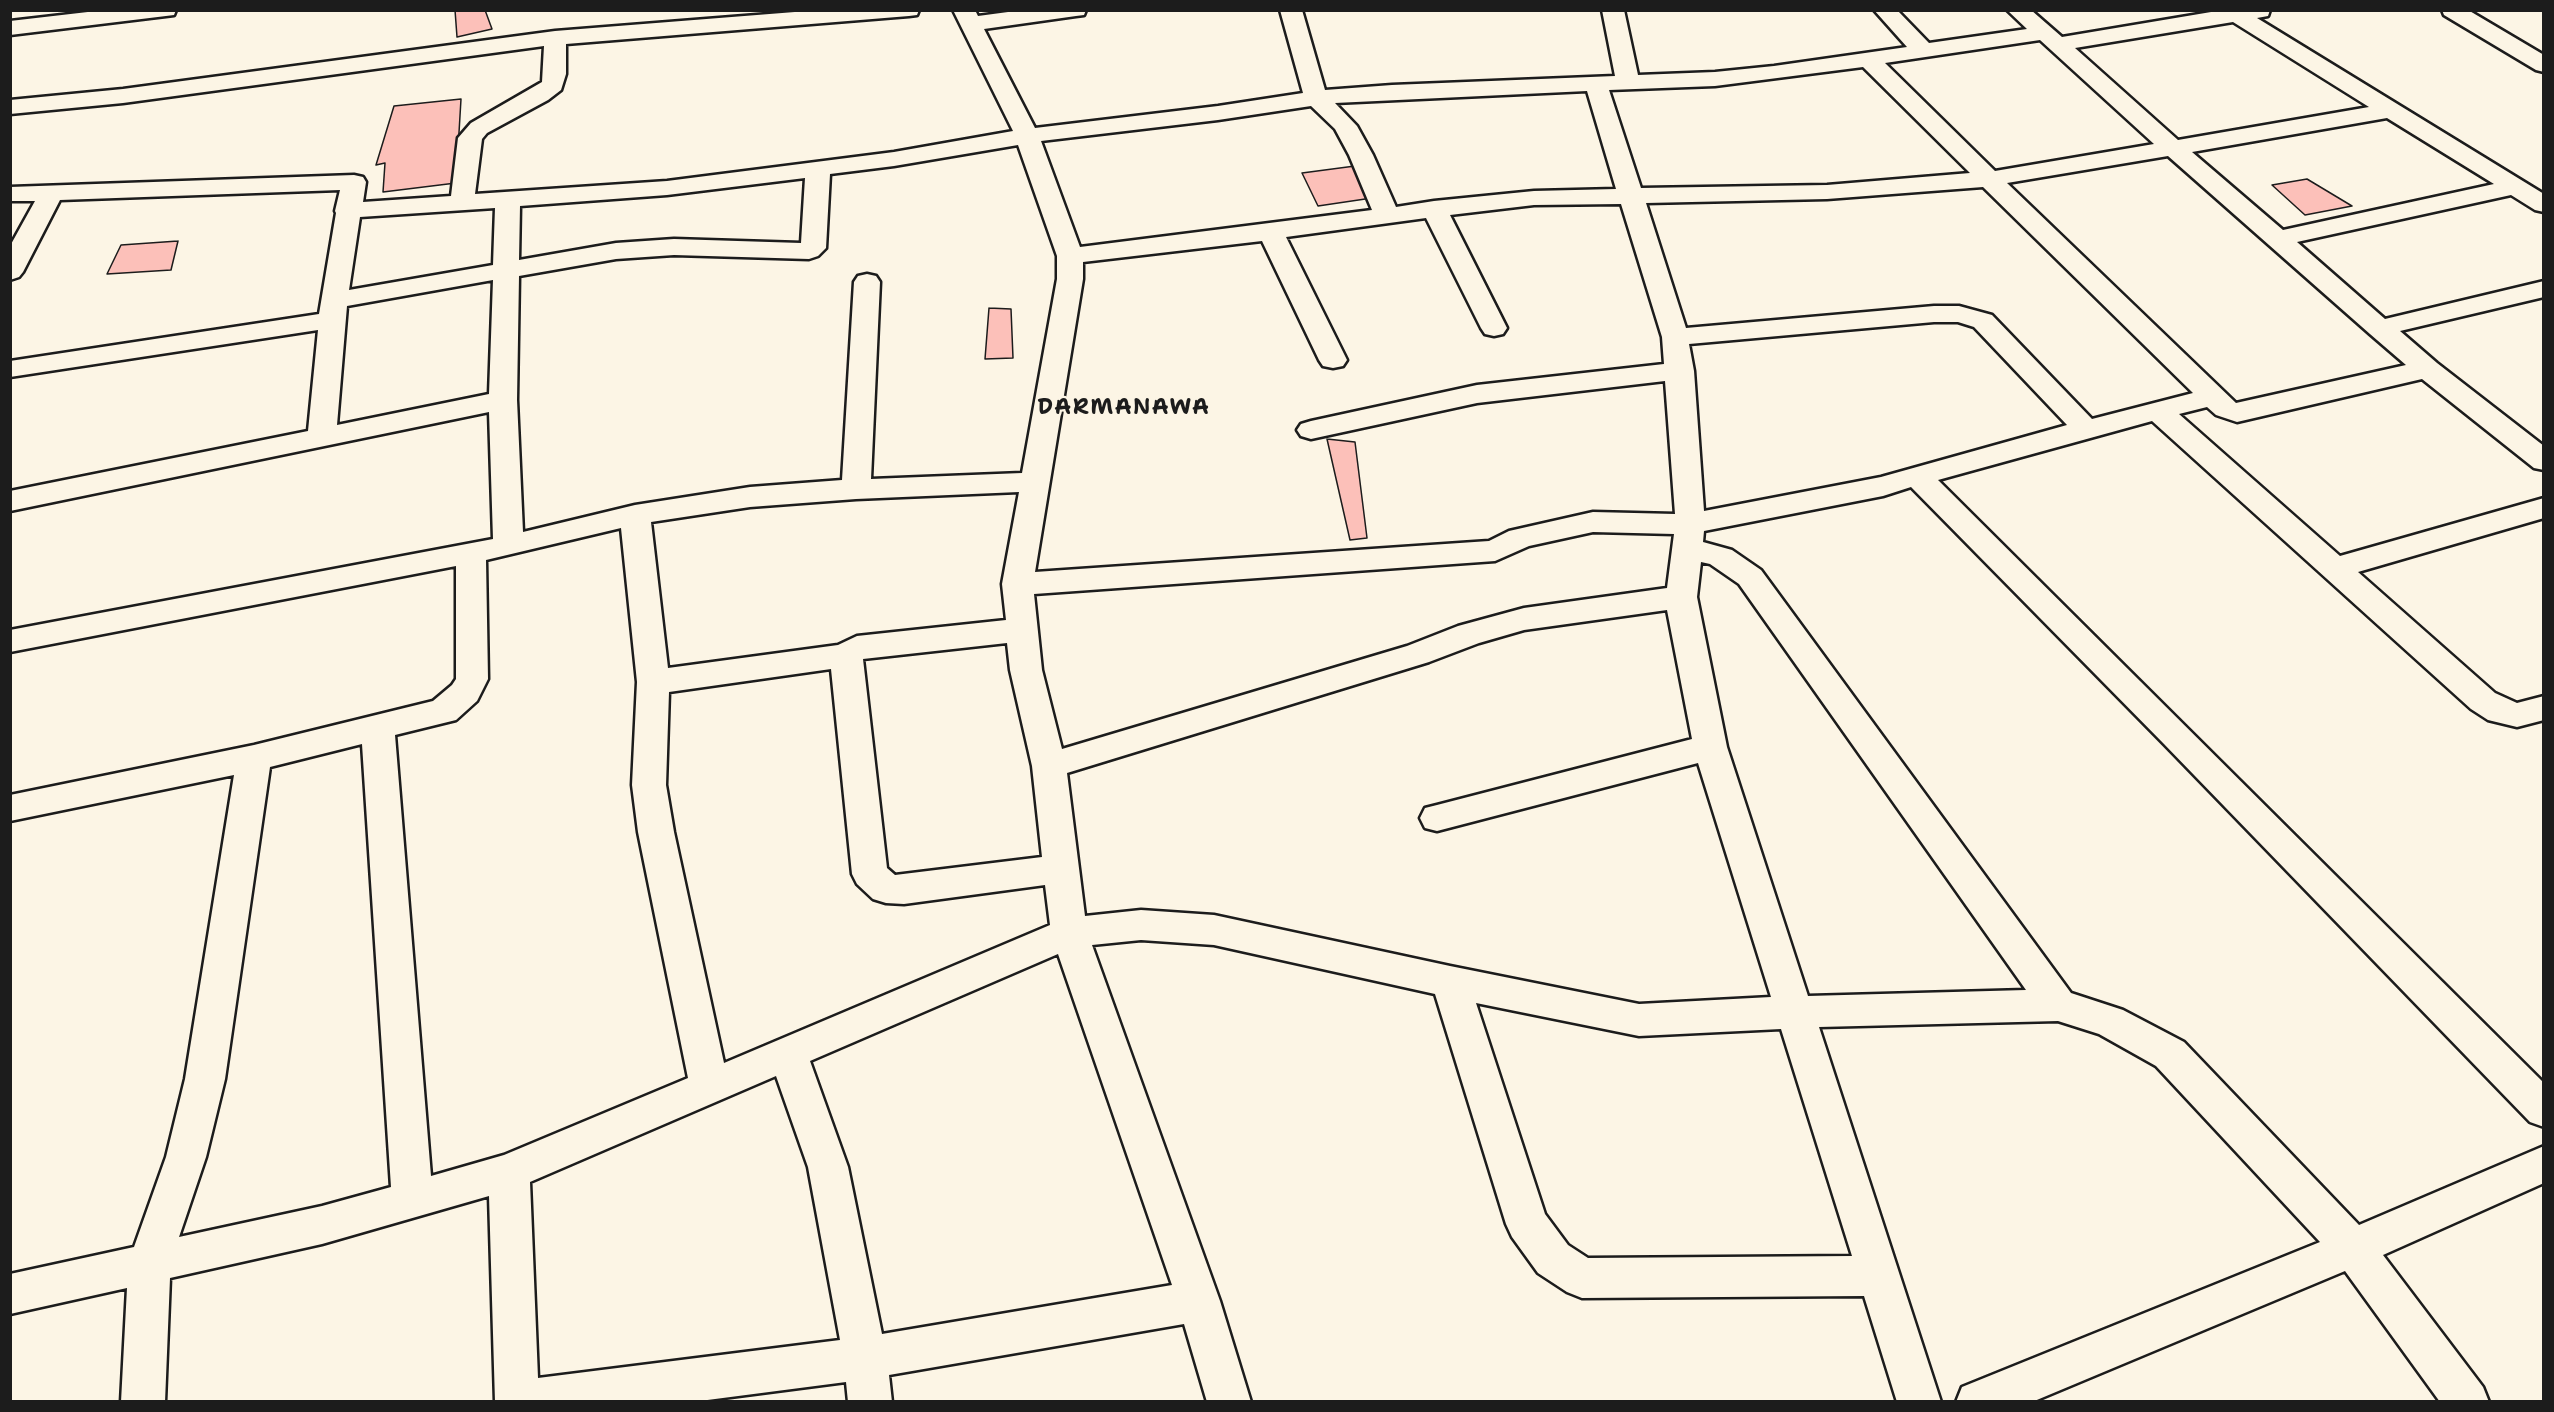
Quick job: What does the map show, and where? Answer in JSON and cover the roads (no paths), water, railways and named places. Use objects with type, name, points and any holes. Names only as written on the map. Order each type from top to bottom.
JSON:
[{"type":"street","points":[[10,107],[123,96],[555,38],[909,10]]},
{"type":"street","points":[[1076,10],[967,17],[1027,136],[1070,256],[1070,279],[1018,584],[1026,670],[1049,766],[1070,933],[1199,1301],[1229,1401]]},
{"type":"street","points":[[1291,10],[1316,98],[1345,126],[1361,154],[1387,216]]},
{"type":"street","points":[[1613,10],[1612,83],[1632,198],[1675,337],[1680,371],[1689,536],[1681,597],[1710,747],[1919,1401]]},
{"type":"street","points":[[1884,10],[1924,51]]},
{"type":"street","points":[[2017,10],[2427,369],[2539,453]]},
{"type":"street","points":[[347,211],[667,188],[894,159],[1027,136],[1218,113],[1316,98],[1715,79],[1924,51],[2238,16],[2263,10]]},
{"type":"street","points":[[2452,10],[2544,65]]},
{"type":"street","points":[[10,28],[164,11]]},
{"type":"street","points":[[2238,16],[2544,205]]},
{"type":"street","points":[[462,202],[470,138],[479,128],[540,95],[553,85],[555,38]]},
{"type":"street","points":[[2514,48],[2544,43]]},
{"type":"street","points":[[1868,59],[2089,278],[2226,409],[2237,412],[2427,369]]},
{"type":"street","points":[[1070,256],[1271,232],[1434,208],[1534,198],[1632,198],[1827,192],[1989,179],[2393,110]]},
{"type":"street","points":[[10,369],[334,310],[508,269],[616,251],[674,247],[809,251],[813,248],[818,168]]},
{"type":"street","points":[[10,194],[354,182],[347,211],[334,310],[322,437]]},
{"type":"street","points":[[2277,239],[2516,187]]},
{"type":"street","points":[[10,272],[51,193]]},
{"type":"street","points":[[508,199],[508,269],[502,400],[508,546]]},
{"type":"street","points":[[1434,208],[1494,328]]},
{"type":"street","points":[[1271,232],[1333,360]]},
{"type":"street","points":[[856,489],[867,282]]},
{"type":"street","points":[[2379,328],[2544,289]]},
{"type":"street","points":[[1675,337],[1934,314],[1959,314],[1983,321],[2086,429]]},
{"type":"street","points":[[1311,430],[1477,394],[1680,371]]},
{"type":"street","points":[[1018,584],[1495,551],[1520,538],[1593,522],[1689,536],[2214,396]]},
{"type":"street","points":[[10,501],[502,400]]},
{"type":"street","points":[[2157,410],[2483,701],[2500,711],[2517,715],[2544,708]]},
{"type":"street","points":[[1917,476],[2185,743],[2544,1110]]},
{"type":"street","points":[[10,641],[508,546],[635,515],[750,497],[856,489],[1036,483]]},
{"type":"street","points":[[2334,568],[2544,508]]},
{"type":"street","points":[[635,515],[653,682],[649,785],[656,832],[709,1086]]},
{"type":"street","points":[[1689,536],[1750,577],[2058,1005]]},
{"type":"street","points":[[10,807],[254,758],[444,711],[465,693],[472,679],[471,553]]},
{"type":"street","points":[[1049,766],[1418,654],[1469,634],[1524,619],[1681,597]]},
{"type":"street","points":[[653,682],[846,655],[857,647],[1022,630]]},
{"type":"street","points":[[846,655],[870,874],[886,889],[904,890],[1061,869]]},
{"type":"street","points":[[378,727],[412,1199]]},
{"type":"street","points":[[1437,818],[1710,747]]},
{"type":"street","points":[[143,1401],[149,1263],[186,1157],[205,1078],[254,758]]},
{"type":"street","points":[[10,1294],[322,1225],[509,1172],[1070,933],[1141,925],[1214,930],[1450,982],[1639,1020],[1794,1012],[2058,1005],[2110,1021],[2170,1054],[2353,1248],[2467,1401]]},
{"type":"street","points":[[1450,982],[1527,1224],[1553,1259],[1582,1278],[1879,1276]]},
{"type":"street","points":[[788,1053],[828,1167],[865,1358],[870,1401]]},
{"type":"street","points":[[1978,1401],[2353,1248],[2544,1164]]},
{"type":"street","points":[[509,1172],[518,1401],[865,1358],[1199,1301]]},
{"type":"district","name":"DARMANAWA","points":[[1124,408]]}]
